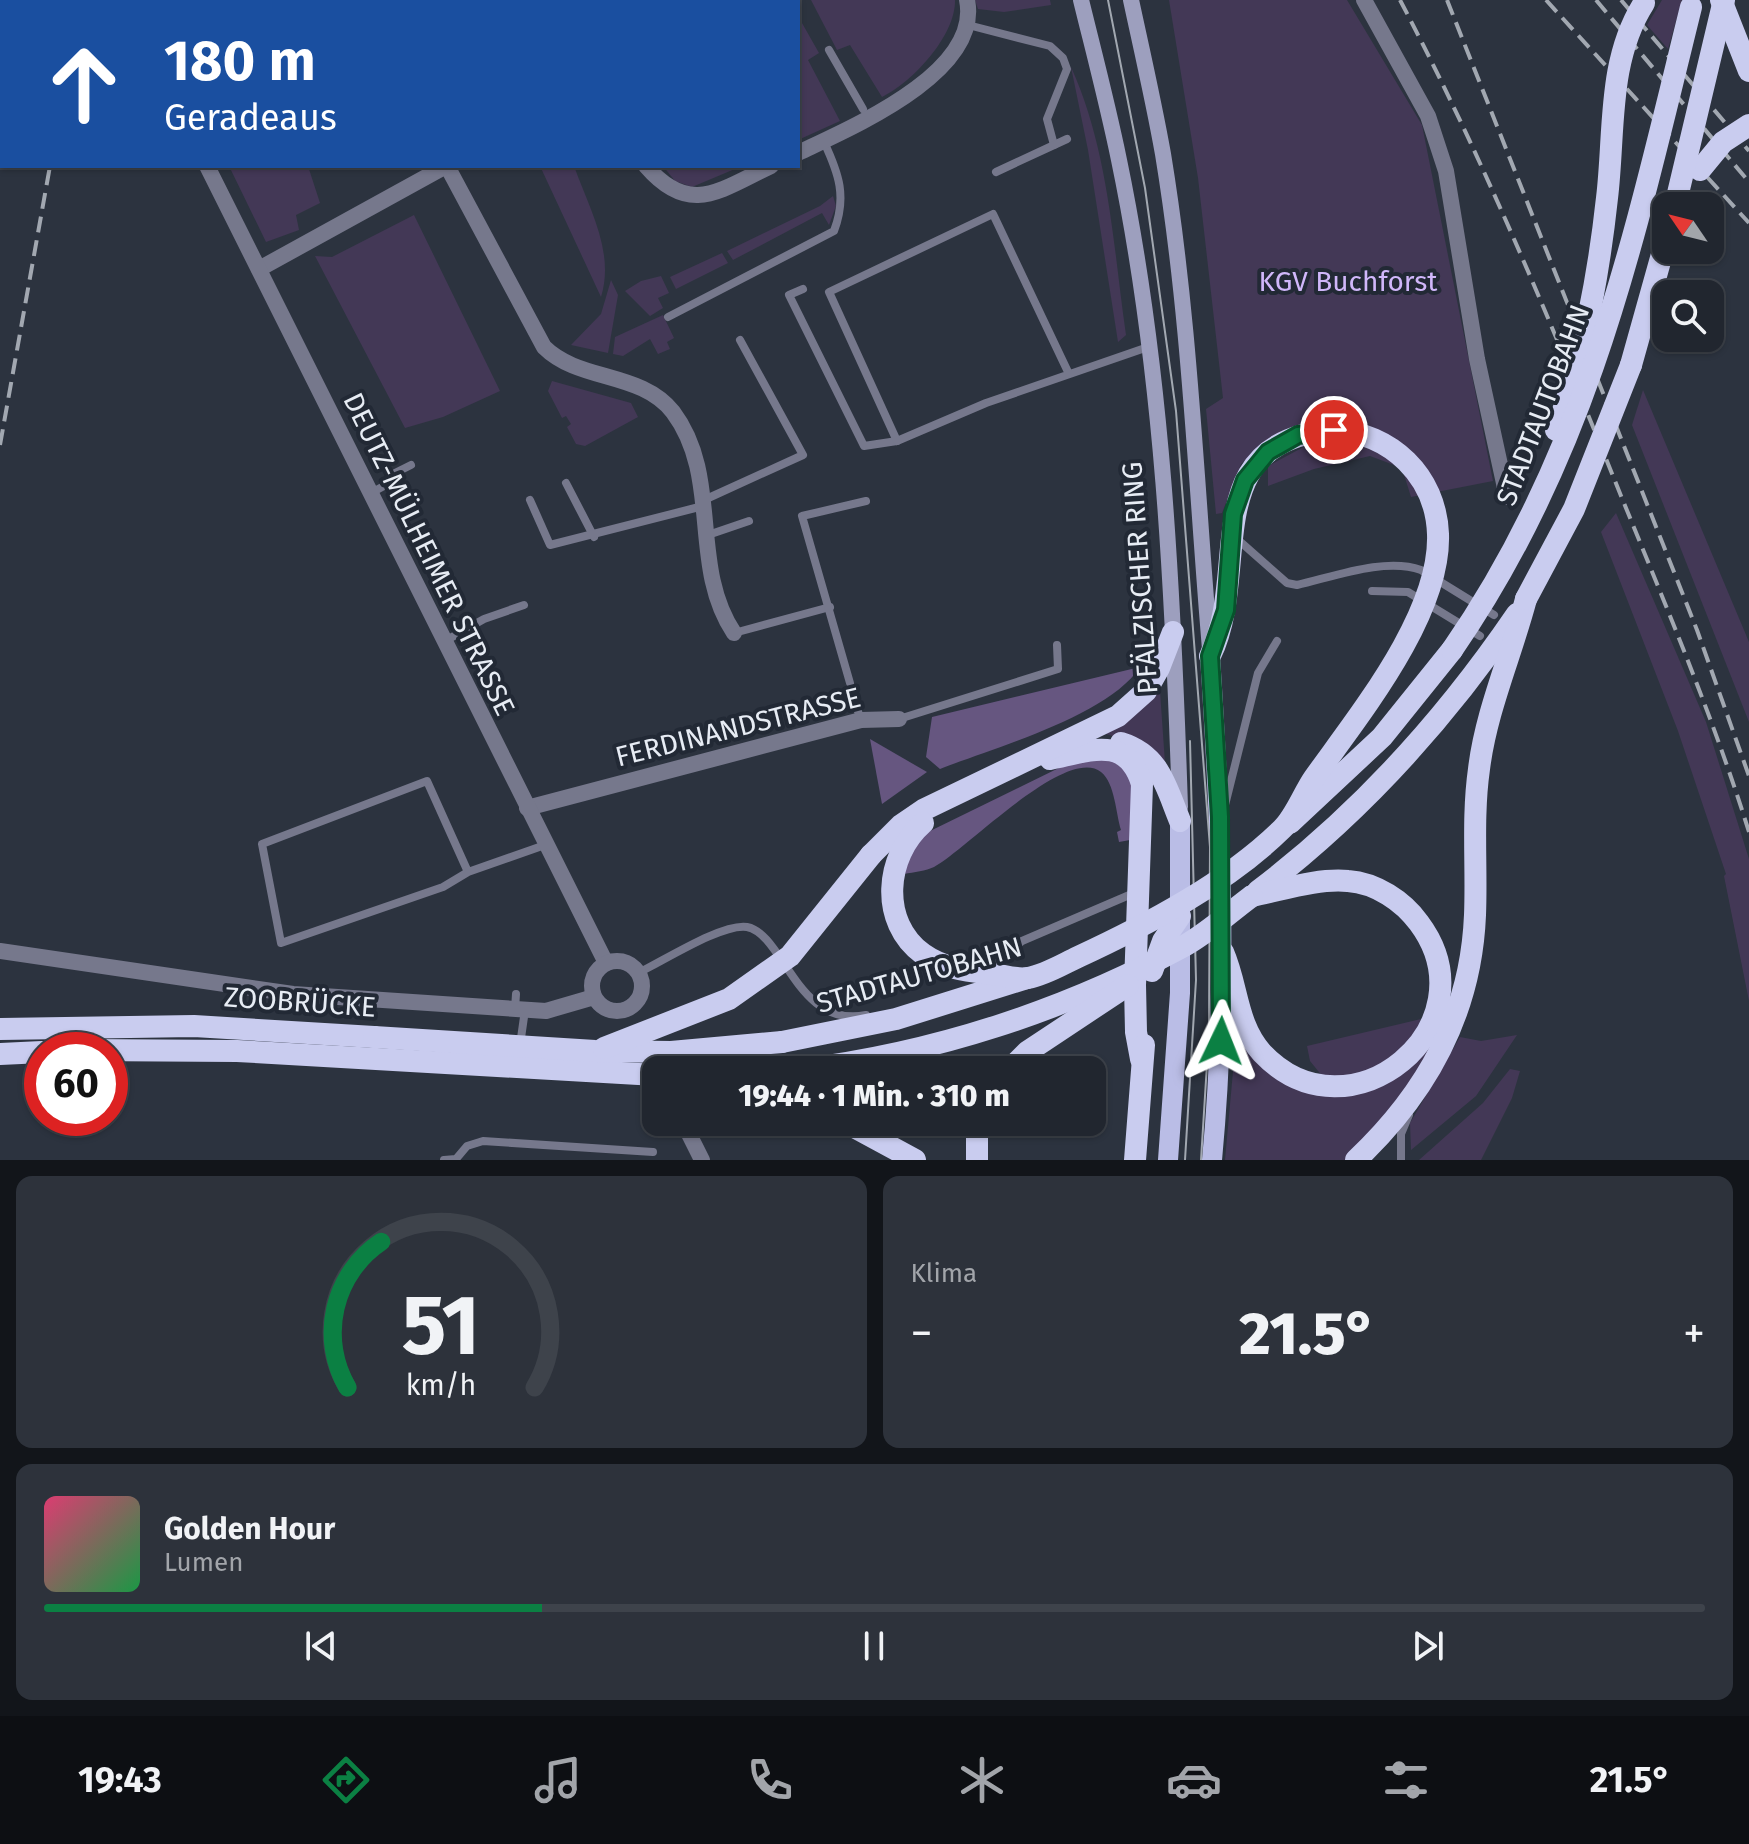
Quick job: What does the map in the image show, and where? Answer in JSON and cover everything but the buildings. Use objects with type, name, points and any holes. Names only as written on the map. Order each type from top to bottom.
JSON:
[{"type":"highway","name":"STADTAUTOBAHN","points":[[595,1051],[671,1052],[782,1042],[896,1019],[1027,978],[1149,922],[1197,892],[1284,828],[1350,769],[1414,699],[1474,619],[1533,517],[1562,454],[1604,340],[1693,0]]},
{"type":"highway","points":[[1722,0],[1749,71]]},
{"type":"highway","points":[[1678,192],[1722,0]]},
{"type":"highway","points":[[1533,517],[1541,469],[1562,415],[1599,256],[1612,160],[1620,52],[1629,26],[1645,2]]},
{"type":"highway","points":[[1689,192],[1709,156],[1723,142],[1749,125]]},
{"type":"highway","points":[[1023,1056],[1186,945],[1301,858],[1396,768],[1473,677],[1555,550],[1597,457],[1631,365],[1659,264]]},
{"type":"highway","points":[[1210,656],[1226,610],[1231,530],[1238,496],[1255,464],[1283,442],[1298,435],[1334,430],[1376,439],[1407,460],[1427,489],[1438,539],[1426,592],[1393,663],[1301,796],[1284,828]]},
{"type":"highway","points":[[1356,1160],[1414,1098],[1436,1040],[1471,964],[1479,766],[1526,599]]},
{"type":"highway","points":[[595,1051],[729,999],[759,979],[790,956],[871,855],[901,825],[923,810],[1101,725],[1133,706],[1159,668],[1173,632]]},
{"type":"highway","points":[[1027,978],[950,967],[922,953],[903,932],[892,899],[895,864],[913,832],[934,816],[1050,759],[1087,742],[1110,740],[1125,743],[1147,757],[1161,772],[1180,821]]},
{"type":"highway","points":[[1050,759],[1103,749],[1122,754],[1135,767],[1143,798],[1137,892],[1136,1032],[1141,1059]]},
{"type":"highway","points":[[1252,896],[1345,880],[1362,883],[1403,903],[1430,938],[1437,959],[1439,996],[1436,1040]]},
{"type":"highway","points":[[1135,1160],[1150,975],[1156,955],[1180,916]]},
{"type":"highway","points":[[884,1056],[966,1036],[1074,997],[1186,945]]},
{"type":"highway","points":[[1223,952],[1247,1031],[1263,1054],[1294,1076],[1332,1086],[1364,1083],[1402,1064],[1436,1040]]},
{"type":"highway","name":"ZOOBRÜCKE","points":[[0,1029],[194,1026],[595,1051]]},
{"type":"highway","name":"ZOOBRÜCKE","points":[[128,1050],[237,1051],[642,1072]]},
{"type":"highway","points":[[0,1054],[24,1053]]},
{"type":"highway","points":[[871,1136],[915,1160]]},
{"type":"highway","points":[[977,1136],[977,1160]]},
{"type":"main road","name":"PFÄLZISCHER RING","points":[[1081,0],[1119,161],[1148,347],[1165,499],[1180,821],[1180,993],[1168,1160]]},
{"type":"main road","points":[[1131,0],[1163,155],[1175,250],[1192,402],[1210,656],[1220,817],[1223,952],[1212,1160]]},
{"type":"main road","points":[[1138,1137],[1147,1160]]},
{"type":"street","points":[[800,152],[894,105],[952,53],[968,25],[967,0]]},
{"type":"street","points":[[1364,0],[1428,116],[1446,171],[1477,359],[1507,497]]},
{"type":"street","name":"DEUTZ-MÜLHEIMER STRASSE","points":[[208,168],[606,963]]},
{"type":"street","points":[[259,269],[442,168]]},
{"type":"street","points":[[447,168],[544,347],[568,364],[632,384],[655,395],[672,412],[699,469],[713,588],[723,616],[734,633]]},
{"type":"street","points":[[648,168],[670,190],[698,197],[766,168]]},
{"type":"street","name":"FERDINANDSTRASSE","points":[[527,808],[861,720],[899,719]]},
{"type":"street","points":[[0,951],[293,994],[556,1009],[594,997]]},
{"type":"street","points":[[624,962],[638,973],[639,996],[629,1007],[610,1010],[594,997],[595,974],[606,963],[624,962]]},
{"type":"street","points":[[629,1007],[650,1056]]},
{"type":"street","points":[[690,1136],[702,1160]]},
{"type":"lane","points":[[968,25],[1050,46],[1063,58],[1067,69],[1047,119],[1054,145]]},
{"type":"lane","points":[[829,50],[863,109]]},
{"type":"lane","points":[[996,172],[1067,139]]},
{"type":"lane","points":[[668,317],[834,231],[841,212],[842,184],[824,141]]},
{"type":"lane","points":[[897,441],[829,292],[993,214],[1069,374]]},
{"type":"lane","points":[[803,289],[789,295],[864,446],[897,441],[986,403],[1148,347]]},
{"type":"lane","points":[[530,500],[550,545],[594,537],[704,503],[803,455],[740,340]]},
{"type":"lane","points":[[371,493],[393,481],[395,473],[411,465]]},
{"type":"lane","points":[[566,483],[594,537]]},
{"type":"lane","points":[[850,683],[802,516],[866,501]]},
{"type":"lane","points":[[705,536],[749,521]]},
{"type":"lane","points":[[1231,530],[1287,583],[1297,585],[1387,567],[1409,566],[1421,570],[1494,615]]},
{"type":"lane","points":[[1372,591],[1408,592],[1480,636]]},
{"type":"lane","points":[[445,641],[484,619],[524,605]]},
{"type":"lane","points":[[734,633],[830,607]]},
{"type":"lane","points":[[1220,817],[1237,766],[1258,673],[1277,641]]},
{"type":"lane","name":"FERDINANDSTRASSE","points":[[899,719],[1058,669],[1057,645]]},
{"type":"lane","points":[[855,703],[861,720]]},
{"type":"lane","points":[[468,872],[427,781],[262,844],[281,943],[443,887],[468,872],[545,845]]},
{"type":"lane","points":[[638,973],[726,930],[747,927],[761,935],[814,1003],[834,1012],[859,1016],[957,993],[977,982],[1022,941],[1137,892]]},
{"type":"lane","points":[[519,1005],[519,1056]]},
{"type":"lane","points":[[1401,1158],[1401,1134],[1414,1098]]},
{"type":"lane","points":[[444,1160],[456,1159],[467,1146],[483,1141],[653,1152]]},
{"type":"green space","points":[[811,0],[955,0],[953,14],[941,42],[919,69],[882,97],[850,45],[837,50]]},
{"type":"green space","points":[[975,0],[1050,0],[1051,5],[1004,12],[978,9]]},
{"type":"green space","name":"KGV Buchforst","points":[[1169,0],[1347,0],[1422,125],[1493,481],[1411,497],[1402,468],[1370,456],[1314,469],[1268,486],[1268,466],[1311,443],[1267,441],[1241,464],[1222,513],[1216,514],[1206,409],[1223,398],[1198,178]]},
{"type":"green space","points":[[1662,0],[1682,0],[1668,49],[1647,25]]},
{"type":"green space","points":[[800,20],[819,53],[808,60],[840,121],[800,139]]},
{"type":"green space","points":[[1071,67],[1094,132],[1108,199],[1126,335],[1118,342],[1088,150]]},
{"type":"green space","points":[[230,168],[309,168],[320,203],[296,215],[299,230],[266,242]]},
{"type":"green space","points":[[541,168],[575,168],[603,247],[605,263],[601,297]]},
{"type":"green space","points":[[665,168],[737,168],[692,187],[675,181]]},
{"type":"green space","points":[[833,196],[836,206],[829,225],[822,213],[733,260],[727,251],[820,206]]},
{"type":"green space","points":[[414,215],[500,391],[443,417],[405,428],[315,256],[332,257]]},
{"type":"green space","points":[[722,253],[728,263],[676,289],[670,277]]},
{"type":"green space","points":[[661,276],[669,293],[658,298],[663,308],[650,316],[625,291],[641,281]]},
{"type":"green space","points":[[611,280],[618,295],[608,353],[571,345],[601,314]]},
{"type":"green space","points":[[663,315],[674,338],[667,342],[670,349],[658,354],[650,339],[623,356],[613,354],[615,337]]},
{"type":"green space","points":[[552,381],[631,403],[638,417],[585,446],[576,444],[567,427],[571,424],[566,416],[562,418],[548,391]]},
{"type":"green space","points":[[1643,390],[1749,642],[1749,722],[1632,425]]},
{"type":"green space","points":[[1616,513],[1706,722],[1749,859],[1749,1001],[1726,874],[1678,731],[1601,532]]},
{"type":"green space","points":[[1159,687],[1165,763],[1122,739],[1106,734]]},
{"type":"green space","points":[[1421,1019],[1410,1047],[1362,1075],[1323,1077],[1310,1061],[1307,1046]]},
{"type":"green space","points":[[1237,1027],[1243,1039],[1343,1093],[1438,1027],[1430,1062],[1346,1160],[1225,1160]]},
{"type":"green space","points":[[1517,1035],[1476,1096],[1411,1150],[1410,1123],[1460,1037],[1481,1041]]},
{"type":"green space","points":[[1510,1069],[1520,1071],[1512,1098],[1481,1160],[1419,1160],[1483,1103]]},
{"type":"shaded area","points":[[1140,667],[1125,685],[1103,701],[1049,728],[940,769],[926,757],[932,717]]},
{"type":"shaded area","points":[[870,739],[927,772],[882,804]]},
{"type":"shaded area","points":[[1103,755],[1132,774],[1130,840],[1119,842],[1117,832],[1121,830],[1106,777],[1101,772],[1085,768],[1065,773],[1041,786],[934,867],[904,874],[911,851],[926,833],[1071,762]]},
{"type":"tram line","points":[[1108,0],[1145,188],[1176,411],[1210,847],[1209,1032],[1201,1160]]},
{"type":"tram line","points":[[1185,1160],[1196,980],[1190,741]]},
{"type":"railway","points":[[1400,0],[1487,178],[1565,359],[1686,655],[1749,832]]},
{"type":"railway","points":[[1447,0],[1697,630],[1749,776]]},
{"type":"railway","points":[[1546,0],[1749,223]]},
{"type":"railway","points":[[1596,0],[1749,182]]},
{"type":"railway","points":[[1621,0],[1749,151]]},
{"type":"railway","points":[[0,445],[50,168]]},
{"type":"route","points":[[1221,1041],[1220,817],[1210,656],[1226,610],[1233,514],[1245,480],[1255,464],[1268,452],[1298,435],[1334,430]]}]
